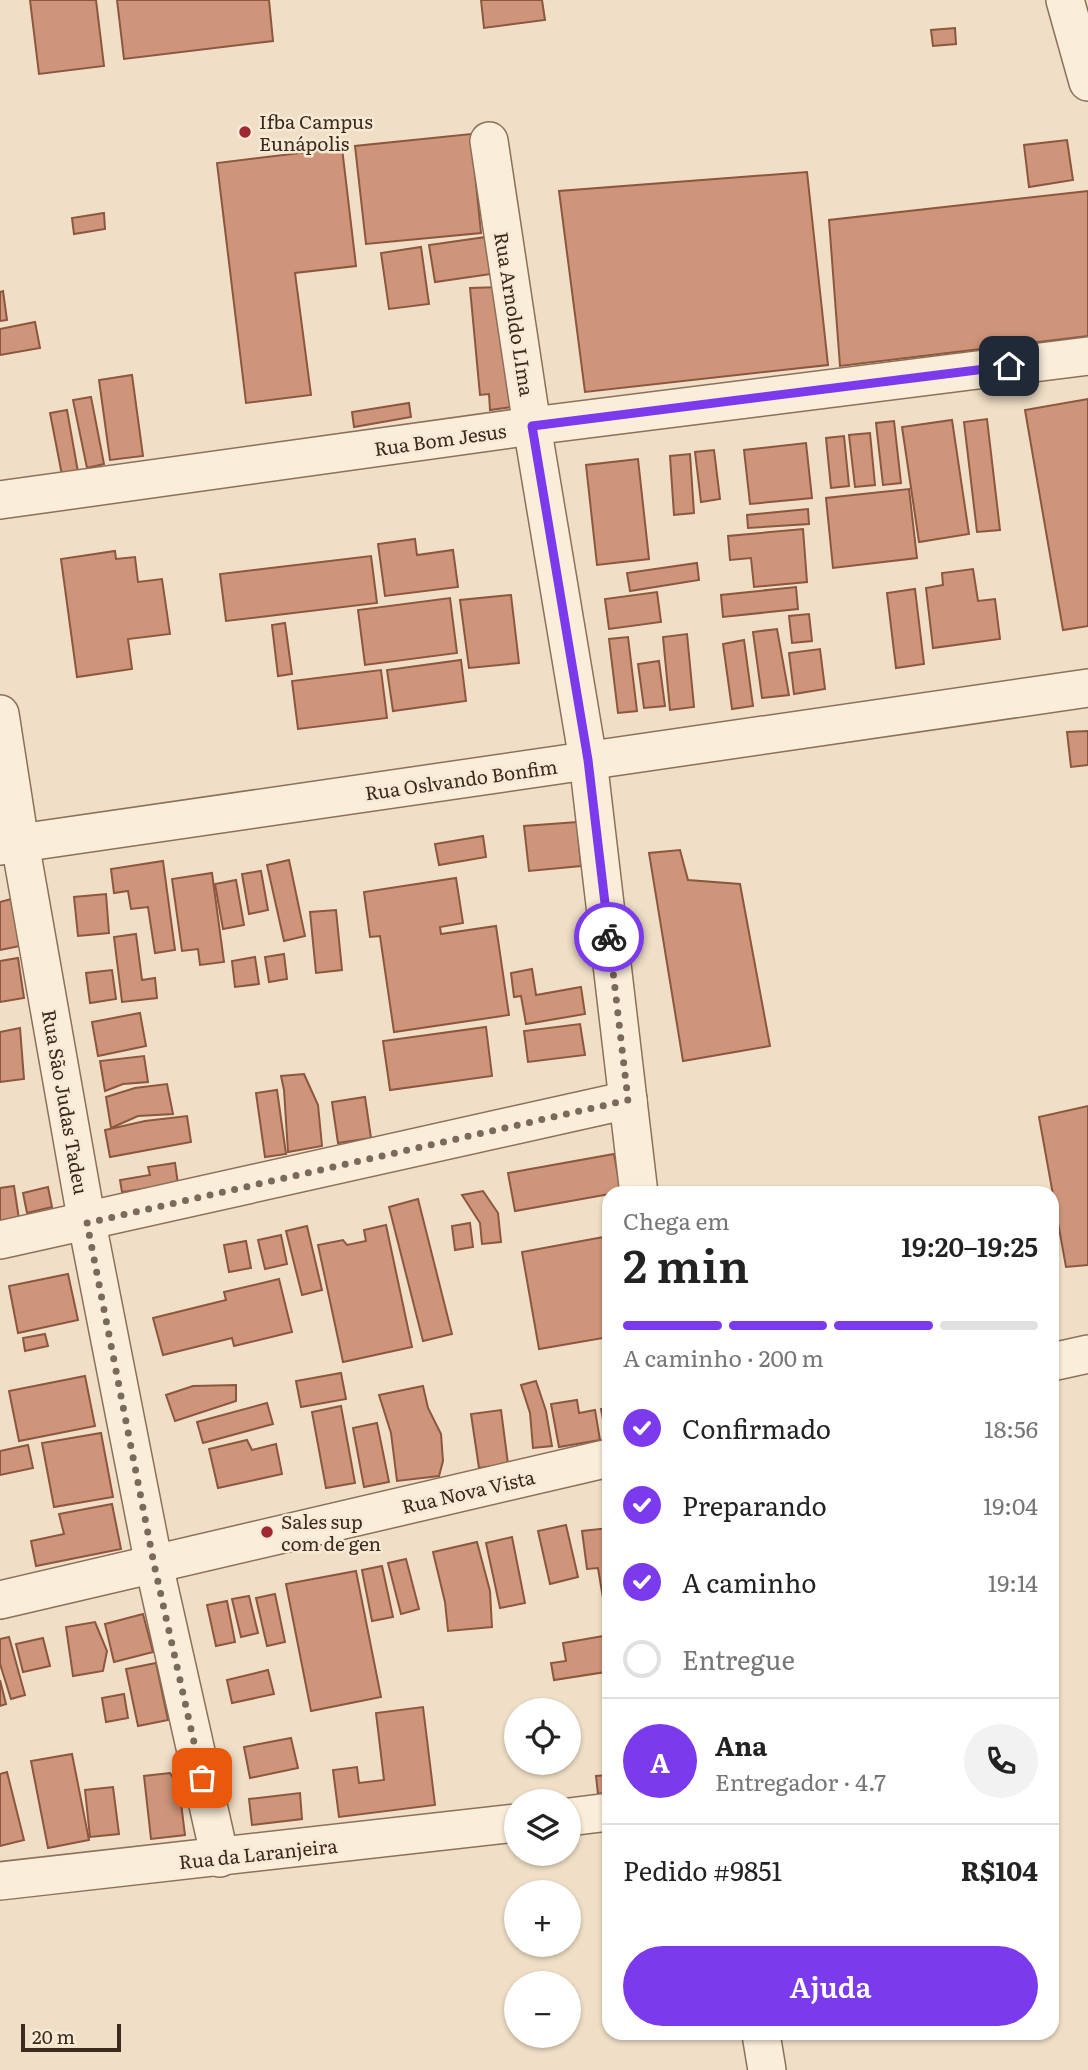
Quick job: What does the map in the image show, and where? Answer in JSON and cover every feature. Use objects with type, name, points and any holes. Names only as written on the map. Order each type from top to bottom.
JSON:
[{"type":"street","points":[[1065,0],[1088,82]]},
{"type":"street","name":"Rua Arnoldo LIma","points":[[489,141],[532,426],[588,760],[638,1186]]},
{"type":"street","name":"Rua Bom Jesus","points":[[0,500],[532,426],[1088,356]]},
{"type":"street","name":"Rua Oslvando Bonfim","points":[[10,845],[1088,688]]},
{"type":"street","name":"Rua São Judas Tadeu","points":[[0,714],[10,845],[154,1564],[220,1858]]},
{"type":"street","points":[[0,1240],[87,1223],[628,1100]]},
{"type":"street","points":[[1059,1360],[1088,1354]]},
{"type":"street","name":"Rua Nova Vista","points":[[0,1600],[602,1460]]},
{"type":"street","points":[[581,1816],[602,1813]]},
{"type":"street","name":"Rua da Laranjeira","points":[[0,1881],[504,1824]]},
{"type":"street","points":[[762,2040],[767,2070]]},
{"type":"building","points":[[30,0],[96,0],[104,66],[39,74]]},
{"type":"building","points":[[117,0],[269,0],[273,41],[124,59]]},
{"type":"building","points":[[481,0],[542,0],[545,20],[484,28]]},
{"type":"building","points":[[955,28],[956,44],[933,46],[931,30]]},
{"type":"building","points":[[471,134],[481,233],[366,244],[355,146]]},
{"type":"building","points":[[1067,140],[1073,180],[1029,187],[1024,145]]},
{"type":"building","points":[[342,148],[356,266],[295,273],[311,395],[246,403],[217,163]]},
{"type":"building","points":[[807,172],[828,365],[585,392],[559,191]]},
{"type":"building","points":[[1088,191],[1088,336],[840,366],[829,220]]},
{"type":"building","points":[[104,213],[105,229],[74,234],[72,218]]},
{"type":"building","points":[[493,236],[498,273],[435,282],[429,245]]},
{"type":"building","points":[[421,247],[429,304],[389,309],[381,253]]},
{"type":"building","points":[[502,287],[511,407],[490,410],[489,394],[480,395],[470,288]]},
{"type":"building","points":[[3,291],[7,320],[0,321],[0,292]]},
{"type":"building","points":[[35,322],[40,348],[0,355],[0,329]]},
{"type":"building","points":[[132,375],[143,456],[110,460],[99,380]]},
{"type":"building","points":[[91,397],[104,464],[87,468],[73,400]]},
{"type":"building","points":[[1088,399],[1088,626],[1063,630],[1025,410]]},
{"type":"building","points":[[409,403],[411,417],[354,427],[352,412]]},
{"type":"building","points":[[67,410],[78,472],[62,475],[50,413]]},
{"type":"building","points":[[987,419],[1000,530],[977,532],[964,422]]},
{"type":"building","points":[[952,420],[969,534],[919,542],[902,427]]},
{"type":"building","points":[[894,421],[901,483],[883,485],[876,423]]},
{"type":"building","points":[[870,433],[875,485],[855,487],[849,435]]},
{"type":"building","points":[[844,436],[849,486],[831,488],[826,438]]},
{"type":"building","points":[[806,443],[812,498],[750,504],[744,450]]},
{"type":"building","points":[[714,450],[720,499],[701,502],[695,452]]},
{"type":"building","points":[[690,454],[694,513],[674,515],[670,456]]},
{"type":"building","points":[[638,459],[649,559],[597,565],[586,465]]},
{"type":"building","points":[[909,489],[917,558],[833,568],[826,498]]},
{"type":"building","points":[[808,509],[809,524],[748,528],[747,515]]},
{"type":"building","points":[[803,529],[807,582],[754,587],[751,558],[730,560],[728,536]]},
{"type":"building","points":[[415,539],[417,555],[453,550],[458,587],[385,596],[378,544]]},
{"type":"building","points":[[115,551],[116,559],[135,557],[138,582],[162,579],[170,634],[128,639],[132,669],[77,677],[61,559]]},
{"type":"building","points":[[371,556],[377,603],[226,621],[220,574]]},
{"type":"building","points":[[697,563],[699,580],[630,591],[627,573]]},
{"type":"building","points":[[973,569],[978,601],[995,599],[1000,639],[933,648],[926,588],[943,585],[942,573]]},
{"type":"building","points":[[796,587],[798,609],[723,617],[721,595]]},
{"type":"building","points":[[915,589],[924,664],[896,668],[887,593]]},
{"type":"building","points":[[657,592],[661,622],[609,629],[605,599]]},
{"type":"building","points":[[511,595],[519,663],[469,668],[460,600]]},
{"type":"building","points":[[450,598],[457,653],[365,665],[358,610]]},
{"type":"building","points":[[809,614],[812,641],[792,643],[789,616]]},
{"type":"building","points":[[285,623],[292,674],[278,676],[272,625]]},
{"type":"building","points":[[777,629],[789,695],[762,698],[753,632]]},
{"type":"building","points":[[687,634],[694,707],[670,710],[663,637]]},
{"type":"building","points":[[628,637],[637,711],[618,713],[609,639]]},
{"type":"building","points":[[744,640],[753,706],[732,709],[723,644]]},
{"type":"building","points":[[820,649],[825,689],[794,694],[789,653]]},
{"type":"building","points":[[461,660],[466,701],[393,711],[387,670]]},
{"type":"building","points":[[659,661],[665,706],[644,708],[638,664]]},
{"type":"building","points":[[381,670],[387,718],[298,729],[292,681]]},
{"type":"building","points":[[1088,731],[1088,765],[1071,767],[1067,732]]},
{"type":"building","points":[[577,822],[581,866],[529,871],[524,826]]},
{"type":"building","points":[[483,836],[486,857],[439,865],[435,844]]},
{"type":"building","points":[[680,850],[688,880],[740,884],[770,1046],[683,1061],[649,853]]},
{"type":"building","points":[[289,860],[305,936],[284,941],[267,865]]},
{"type":"building","points":[[163,861],[175,950],[155,953],[148,907],[131,909],[128,891],[114,893],[111,869]]},
{"type":"building","points":[[261,871],[268,910],[249,914],[242,874]]},
{"type":"building","points":[[212,873],[224,962],[200,965],[198,949],[182,951],[172,879]]},
{"type":"building","points":[[456,878],[463,923],[440,927],[441,934],[496,926],[509,1015],[394,1032],[380,936],[370,937],[364,892]]},
{"type":"building","points":[[236,880],[244,925],[223,929],[215,884]]},
{"type":"building","points":[[106,894],[109,933],[78,936],[74,897]]},
{"type":"building","points":[[11,899],[20,946],[0,950],[0,902]]},
{"type":"building","points":[[336,910],[342,970],[316,973],[310,912]]},
{"type":"building","points":[[136,934],[142,980],[155,978],[157,998],[122,1002],[114,937]]},
{"type":"building","points":[[284,954],[287,979],[269,982],[265,957]]},
{"type":"building","points":[[255,957],[259,984],[235,987],[232,961]]},
{"type":"building","points":[[18,958],[24,998],[0,1002],[0,961]]},
{"type":"building","points":[[532,969],[536,995],[581,987],[585,1014],[526,1024],[521,996],[514,997],[511,973]]},
{"type":"building","points":[[112,970],[116,999],[90,1003],[86,973]]},
{"type":"building","points":[[140,1013],[146,1046],[98,1056],[92,1022]]},
{"type":"building","points":[[580,1024],[585,1055],[528,1062],[524,1031]]},
{"type":"building","points":[[486,1027],[492,1076],[390,1090],[383,1041]]},
{"type":"building","points":[[20,1028],[24,1079],[0,1082],[0,1032]]},
{"type":"building","points":[[144,1056],[148,1082],[123,1084],[105,1091],[100,1061]]},
{"type":"building","points":[[304,1074],[318,1105],[322,1146],[288,1152],[281,1076]]},
{"type":"building","points":[[167,1084],[173,1114],[138,1116],[111,1128],[106,1097],[135,1088]]},
{"type":"building","points":[[277,1090],[286,1154],[265,1157],[256,1093]]},
{"type":"building","points":[[365,1097],[371,1138],[338,1143],[332,1102]]},
{"type":"building","points":[[1088,1106],[1088,1265],[1066,1267],[1059,1228],[1059,1186],[1051,1186],[1039,1117]]},
{"type":"building","points":[[187,1116],[191,1142],[110,1157],[105,1130],[145,1121]]},
{"type":"building","points":[[614,1154],[620,1186],[602,1186],[602,1195],[515,1211],[508,1173]]},
{"type":"building","points":[[175,1163],[178,1184],[122,1192],[120,1180],[150,1175],[148,1167]]},
{"type":"building","points":[[14,1186],[19,1219],[0,1222],[0,1188]]},
{"type":"building","points":[[48,1187],[52,1207],[27,1213],[23,1193]]},
{"type":"building","points":[[483,1191],[498,1213],[501,1242],[482,1244],[480,1223],[462,1195]]},
{"type":"building","points":[[418,1199],[452,1334],[423,1341],[389,1207]]},
{"type":"building","points":[[470,1223],[473,1247],[455,1250],[452,1226]]},
{"type":"building","points":[[386,1225],[412,1347],[343,1362],[318,1245],[343,1240],[347,1245],[366,1241],[364,1230]]},
{"type":"building","points":[[307,1226],[322,1290],[302,1295],[286,1231]]},
{"type":"building","points":[[281,1235],[287,1264],[265,1269],[258,1240]]},
{"type":"building","points":[[602,1237],[602,1338],[539,1349],[522,1252]]},
{"type":"building","points":[[246,1241],[251,1268],[229,1272],[224,1245]]},
{"type":"building","points":[[68,1274],[78,1320],[18,1333],[9,1286]]},
{"type":"building","points":[[279,1279],[292,1332],[234,1346],[232,1338],[163,1355],[153,1318],[226,1300],[224,1292]]},
{"type":"building","points":[[45,1334],[48,1346],[25,1351],[23,1338]]},
{"type":"building","points":[[341,1373],[346,1399],[301,1407],[296,1381]]},
{"type":"building","points":[[85,1376],[95,1426],[19,1441],[9,1391]]},
{"type":"building","points":[[536,1381],[546,1411],[552,1446],[533,1448],[530,1413],[521,1385]]},
{"type":"building","points":[[236,1385],[236,1401],[175,1421],[166,1395],[193,1386]]},
{"type":"building","points":[[423,1386],[428,1408],[441,1434],[443,1461],[439,1476],[397,1481],[391,1433],[379,1395]]},
{"type":"building","points":[[577,1400],[579,1413],[595,1410],[600,1440],[559,1447],[551,1404]]},
{"type":"building","points":[[267,1403],[273,1424],[203,1443],[197,1422]]},
{"type":"building","points":[[341,1406],[355,1483],[326,1488],[312,1412]]},
{"type":"building","points":[[501,1410],[508,1464],[479,1468],[471,1414]]},
{"type":"building","points":[[377,1423],[389,1482],[364,1487],[353,1428]]},
{"type":"building","points":[[101,1433],[113,1497],[54,1507],[42,1443]]},
{"type":"building","points":[[247,1440],[252,1450],[276,1444],[282,1474],[218,1488],[209,1449]]},
{"type":"building","points":[[28,1445],[33,1468],[0,1475],[0,1451]]},
{"type":"building","points":[[112,1504],[121,1549],[36,1566],[31,1541],[64,1534],[59,1514]]},
{"type":"building","points":[[566,1525],[578,1577],[550,1584],[538,1531]]},
{"type":"building","points":[[602,1529],[602,1592],[598,1568],[587,1569],[582,1531]]},
{"type":"building","points":[[512,1537],[525,1603],[500,1608],[486,1543]]},
{"type":"building","points":[[477,1542],[490,1591],[492,1627],[448,1631],[445,1602],[433,1552]]},
{"type":"building","points":[[406,1559],[419,1609],[401,1614],[388,1563]]},
{"type":"building","points":[[382,1566],[393,1617],[372,1621],[362,1570]]},
{"type":"building","points":[[356,1571],[381,1697],[311,1711],[286,1584]]},
{"type":"building","points":[[275,1594],[285,1642],[267,1646],[256,1598]]},
{"type":"building","points":[[249,1596],[258,1633],[241,1637],[232,1599]]},
{"type":"building","points":[[227,1601],[235,1642],[216,1646],[207,1605]]},
{"type":"building","points":[[143,1614],[153,1652],[114,1662],[105,1624]]},
{"type":"building","points":[[95,1622],[107,1651],[103,1671],[73,1676],[66,1627]]},
{"type":"building","points":[[602,1636],[602,1673],[554,1680],[551,1663],[566,1661],[563,1643]]},
{"type":"building","points":[[9,1637],[25,1695],[11,1699],[0,1664],[0,1639]]},
{"type":"building","points":[[43,1638],[50,1666],[23,1672],[16,1644]]},
{"type":"building","points":[[156,1663],[168,1720],[138,1726],[126,1669]]},
{"type":"building","points":[[268,1670],[274,1694],[232,1703],[227,1680]]},
{"type":"building","points":[[0,1680],[6,1704],[0,1706]]},
{"type":"building","points":[[124,1694],[128,1718],[106,1722],[102,1698]]},
{"type":"building","points":[[423,1707],[435,1805],[339,1817],[333,1770],[357,1767],[359,1783],[384,1780],[376,1713]]},
{"type":"building","points":[[291,1738],[298,1768],[250,1778],[244,1747]]},
{"type":"building","points":[[72,1754],[89,1840],[48,1848],[31,1761]]},
{"type":"building","points":[[7,1772],[24,1840],[0,1846],[0,1774]]},
{"type":"building","points":[[170,1773],[179,1787],[185,1835],[151,1839],[144,1776]]},
{"type":"building","points":[[596,1776],[602,1776],[602,1793],[598,1794]]},
{"type":"building","points":[[113,1787],[119,1834],[90,1837],[85,1790]]},
{"type":"building","points":[[300,1793],[302,1819],[252,1825],[249,1799]]},
{"type":"way so far","points":[[202,1778],[154,1564],[87,1223],[628,1100],[609,937]]},
{"type":"place","name":"Ifba Campus Eunápolis","points":[[245,132]]},
{"type":"place","name":"Sales sup com de gen","points":[[267,1532]]},
{"type":"route","points":[[609,937],[588,760],[532,426],[1009,366]]}]
